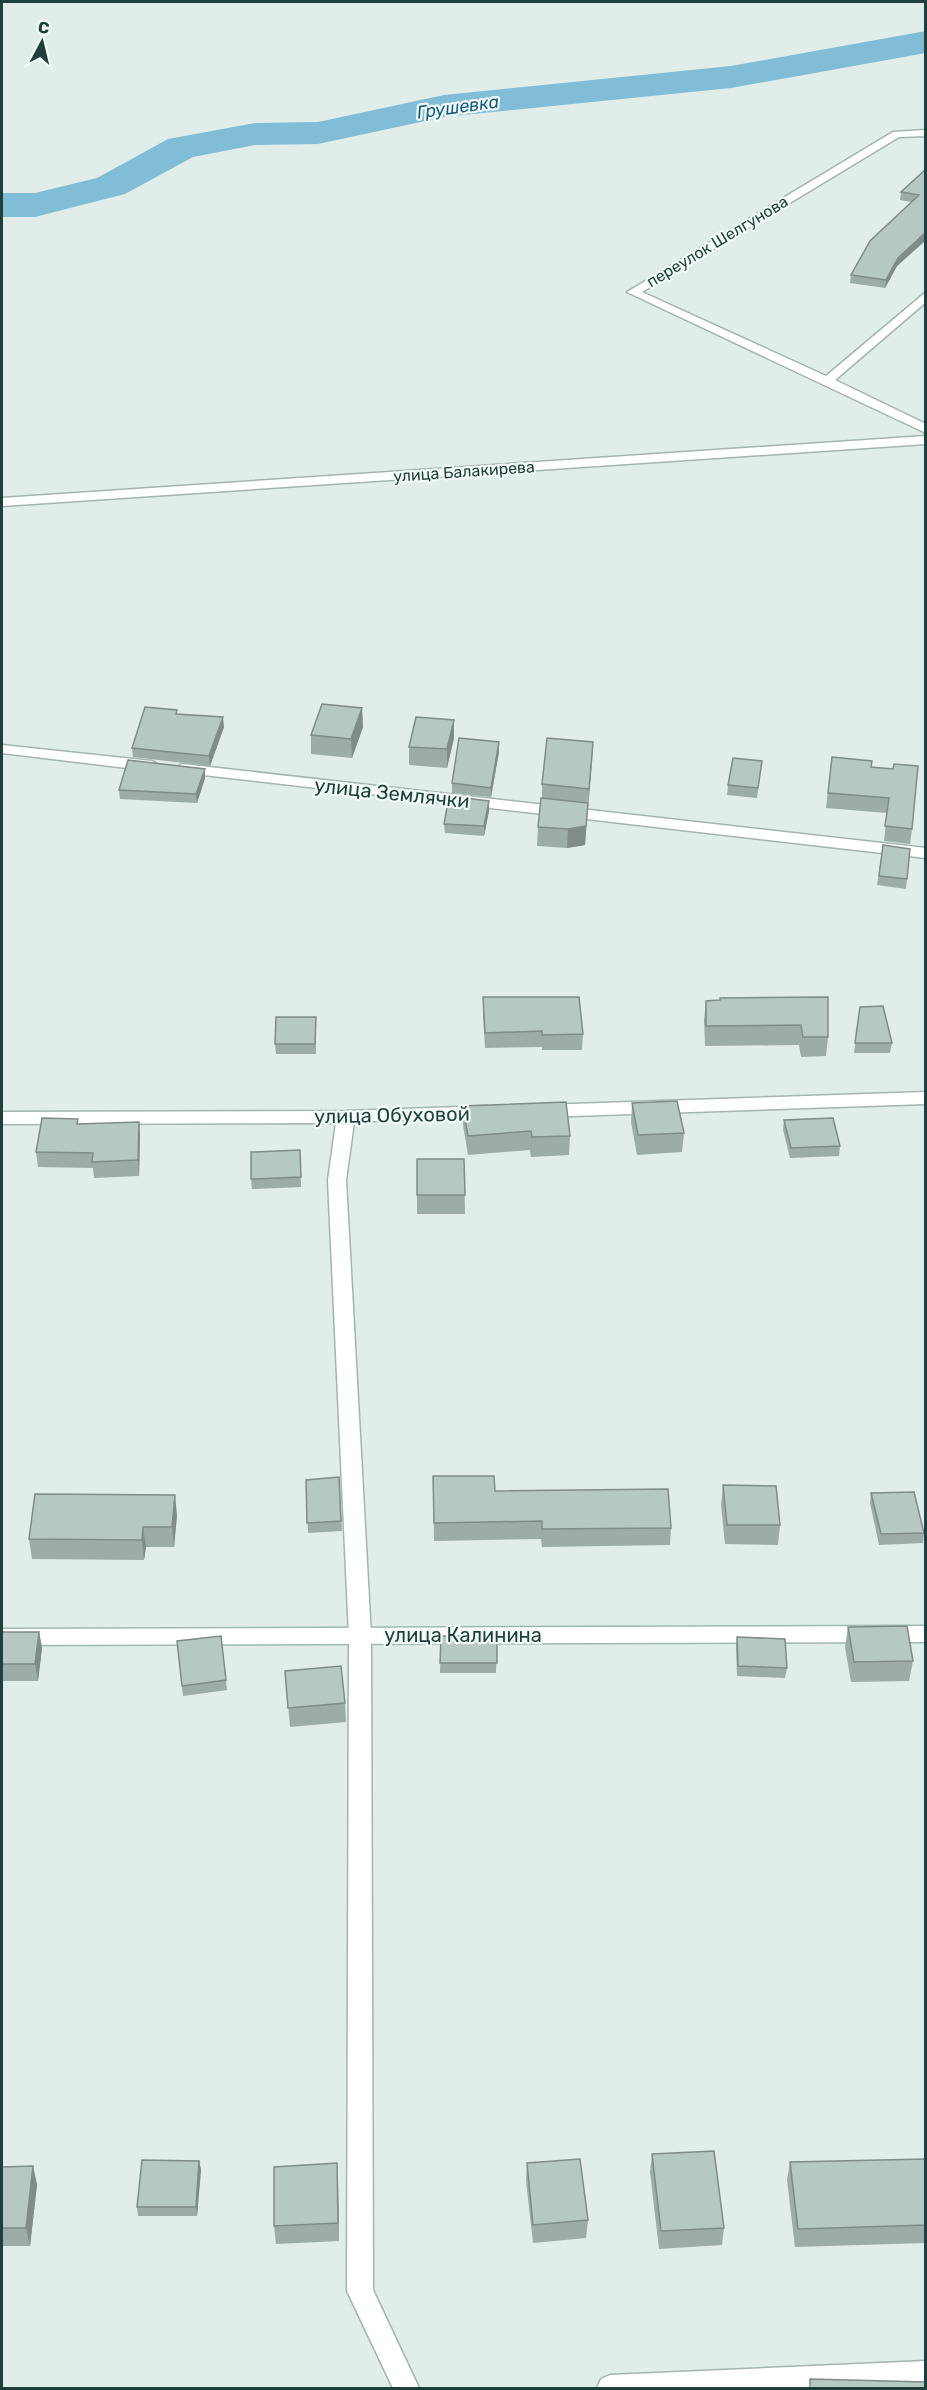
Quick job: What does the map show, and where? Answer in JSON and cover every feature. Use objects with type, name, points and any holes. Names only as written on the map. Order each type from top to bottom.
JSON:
[{"type":"street","name":"переулок Шелгунова","points":[[827,381],[633,292],[897,134],[926,133]]},
{"type":"street","points":[[926,295],[827,381],[926,429]]},
{"type":"street","name":"улица Балакирева","points":[[2,502],[926,440]]},
{"type":"street","name":"улица Землячки","points":[[2,749],[926,853]]},
{"type":"street","points":[[523,1111],[926,1098]]},
{"type":"street","name":"улица Обуховой","points":[[2,1118],[346,1117],[500,1112]]},
{"type":"street","points":[[346,1117],[337,1180],[360,1636],[360,2291],[406,2388]]},
{"type":"street","name":"улица Калинина","points":[[2,1637],[926,1634]]},
{"type":"street","points":[[610,2388],[926,2374]]},
{"type":"building","points":[[926,169],[926,232],[898,258],[886,280],[851,275],[870,241],[919,195],[901,192]]},
{"type":"building","points":[[322,704],[362,708],[351,739],[311,735]]},
{"type":"building","points":[[145,707],[177,710],[176,714],[223,717],[209,756],[132,748]]},
{"type":"building","points":[[416,717],[454,720],[447,749],[409,747]]},
{"type":"building","points":[[459,738],[499,742],[491,788],[452,783]]},
{"type":"building","points":[[547,738],[593,742],[589,789],[542,784]]},
{"type":"building","points":[[832,757],[872,761],[871,767],[893,769],[894,764],[918,766],[912,829],[885,826],[889,798],[828,793]]},
{"type":"building","points":[[733,758],[762,761],[758,788],[728,785]]},
{"type":"building","points":[[128,760],[205,769],[196,794],[119,790]]},
{"type":"building","points":[[449,796],[489,801],[484,826],[444,824]]},
{"type":"building","points":[[541,798],[588,803],[586,826],[568,829],[538,827]]},
{"type":"building","points":[[883,845],[910,849],[907,879],[879,876]]},
{"type":"building","points":[[483,997],[579,997],[583,1034],[542,1035],[542,1031],[485,1033]]},
{"type":"building","points":[[828,997],[828,1037],[803,1037],[801,1025],[706,1026],[706,1001],[720,1000],[720,998]]},
{"type":"building","points":[[883,1006],[892,1043],[855,1043],[860,1007]]},
{"type":"building","points":[[276,1017],[316,1017],[315,1044],[275,1044]]},
{"type":"building","points":[[677,1101],[684,1133],[638,1135],[632,1103]]},
{"type":"building","points":[[566,1102],[570,1136],[532,1137],[531,1131],[468,1136],[463,1106]]},
{"type":"building","points":[[42,1118],[78,1119],[77,1124],[139,1122],[138,1160],[92,1162],[93,1153],[36,1152]]},
{"type":"building","points":[[833,1118],[840,1146],[791,1148],[784,1120]]},
{"type":"building","points":[[300,1150],[301,1177],[251,1179],[251,1152]]},
{"type":"building","points":[[417,1159],[464,1159],[465,1195],[417,1195]]},
{"type":"building","points":[[433,1476],[494,1476],[495,1491],[668,1489],[671,1528],[542,1529],[542,1521],[434,1523]]},
{"type":"building","points":[[339,1477],[341,1521],[307,1523],[306,1480]]},
{"type":"building","points":[[723,1485],[776,1486],[780,1525],[727,1525]]},
{"type":"building","points":[[914,1492],[924,1533],[881,1534],[871,1493]]},
{"type":"building","points":[[35,1494],[175,1495],[172,1527],[143,1527],[142,1540],[29,1539]]},
{"type":"building","points":[[907,1626],[913,1661],[854,1662],[848,1627]]},
{"type":"building","points":[[2,1632],[39,1632],[35,1664],[2,1664]]},
{"type":"building","points":[[221,1636],[226,1680],[182,1686],[177,1641]]},
{"type":"building","points":[[441,1636],[497,1636],[497,1663],[440,1663]]},
{"type":"building","points":[[737,1637],[785,1639],[787,1668],[738,1666]]},
{"type":"building","points":[[341,1666],[345,1703],[288,1708],[285,1671]]},
{"type":"building","points":[[714,2151],[724,2228],[661,2231],[652,2154]]},
{"type":"building","points":[[580,2159],[588,2220],[533,2225],[527,2163]]},
{"type":"building","points":[[926,2159],[926,2225],[798,2229],[790,2162]]},
{"type":"building","points":[[142,2160],[199,2161],[196,2207],[137,2207]]},
{"type":"building","points":[[337,2163],[338,2223],[274,2226],[274,2167]]},
{"type":"building","points":[[33,2166],[26,2228],[2,2228],[2,2167]]},
{"type":"building","points":[[810,2379],[926,2382],[926,2388],[810,2388]]},
{"type":"waterway","name":"Грушевка","points":[[2,205],[35,205],[111,186],[182,147],[255,134],[318,133],[444,106],[731,77],[926,42]]}]
